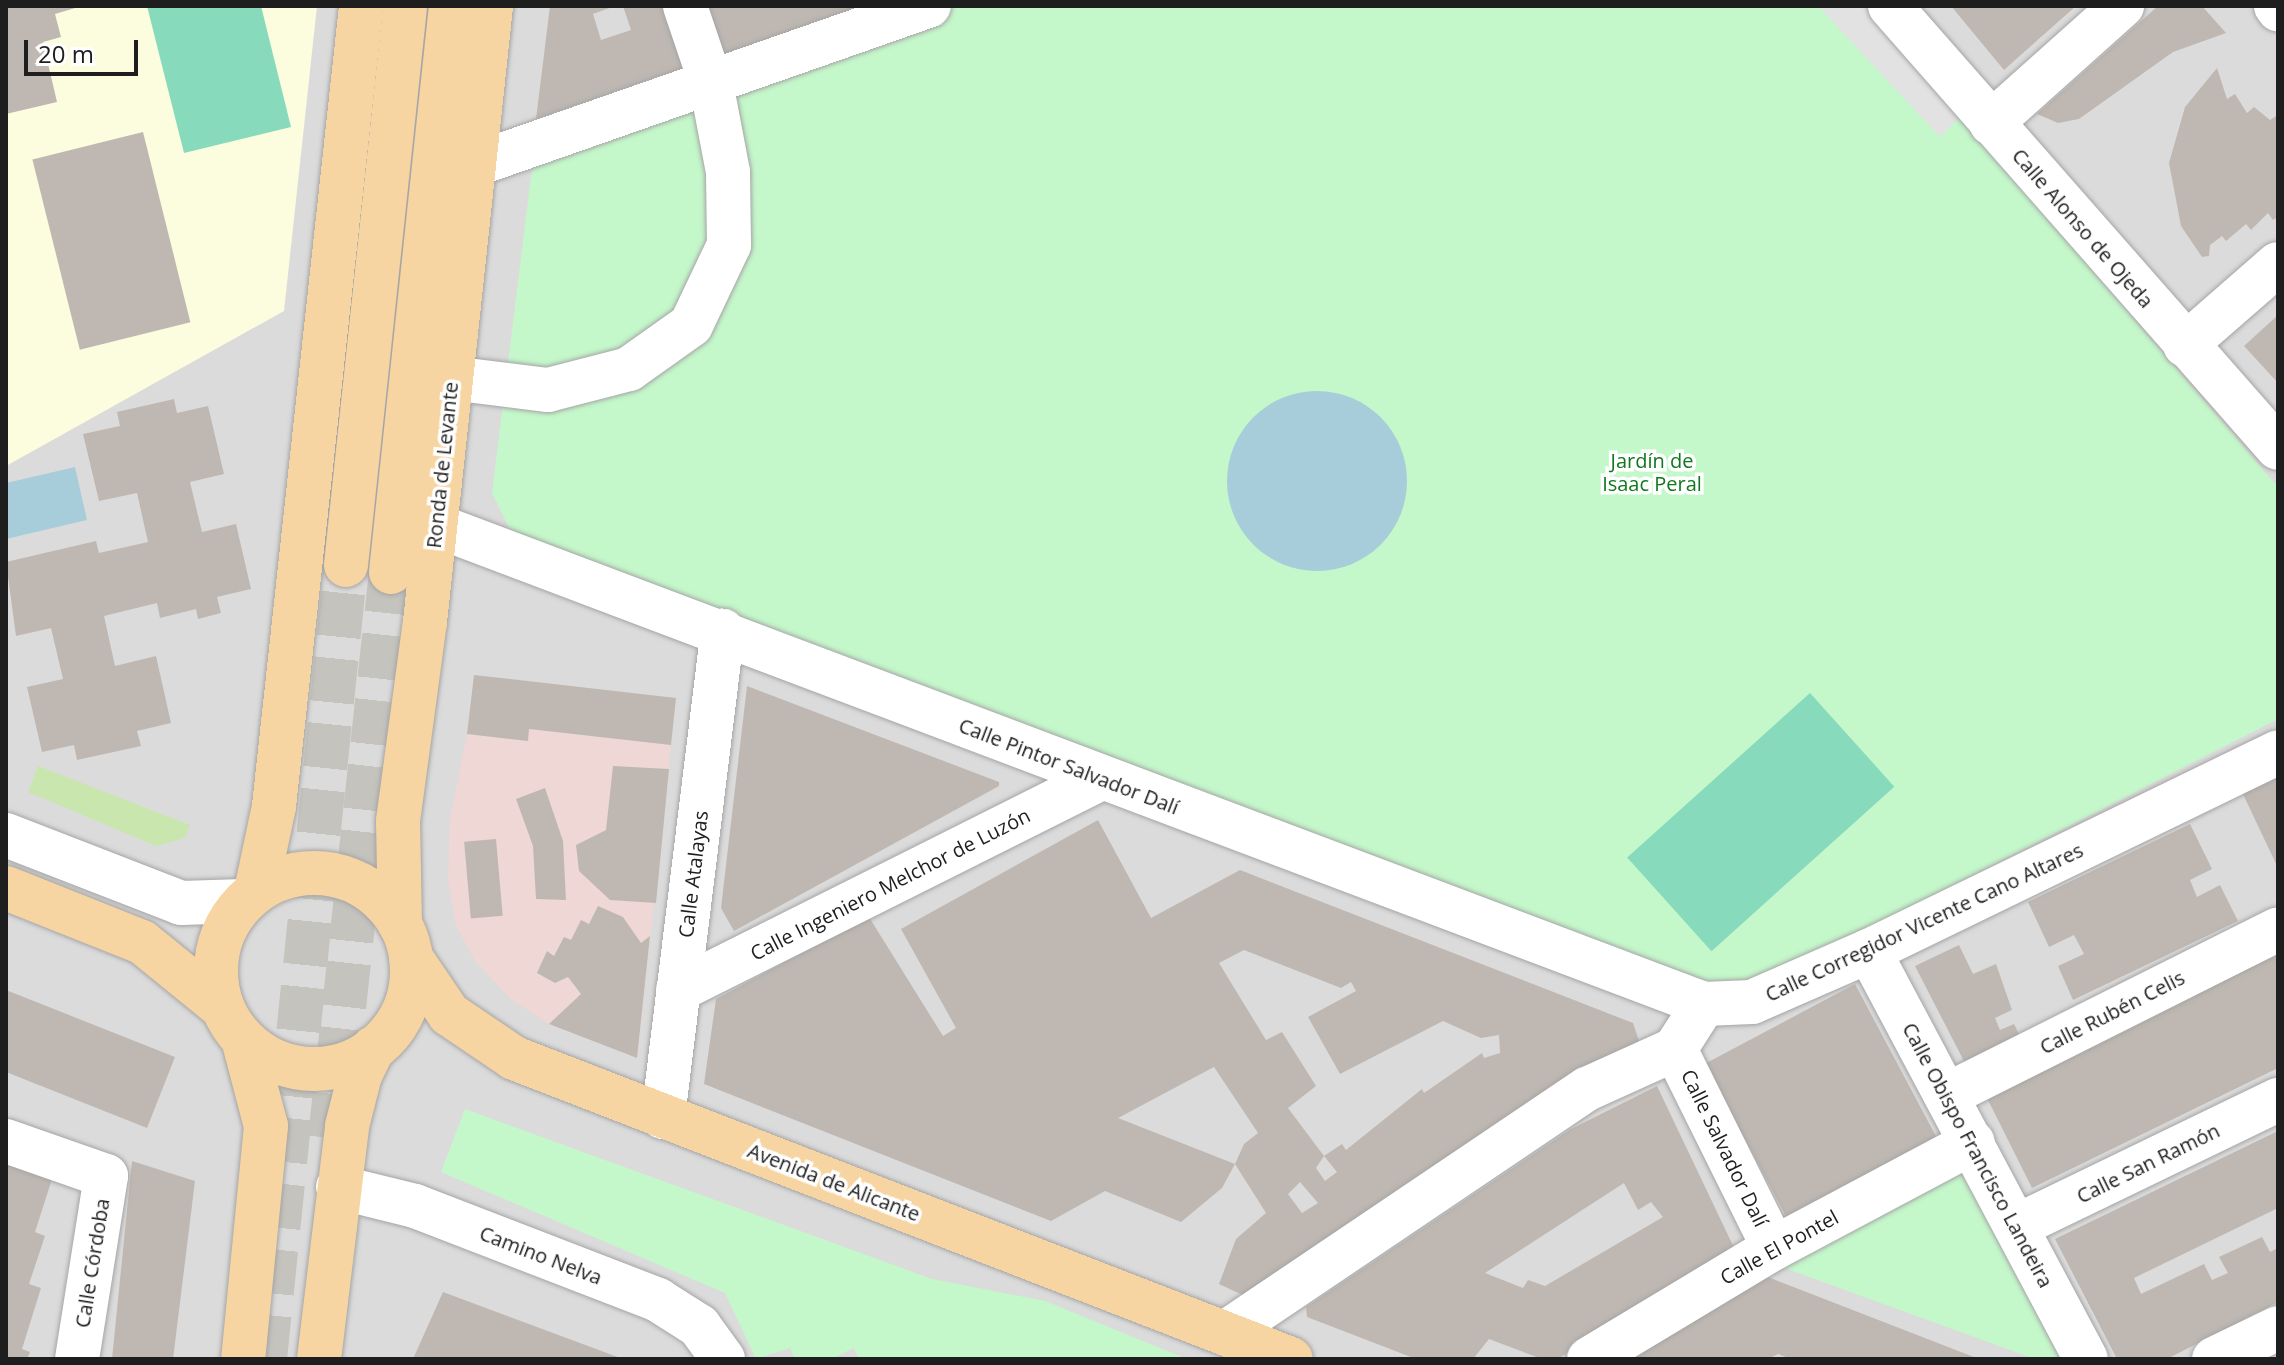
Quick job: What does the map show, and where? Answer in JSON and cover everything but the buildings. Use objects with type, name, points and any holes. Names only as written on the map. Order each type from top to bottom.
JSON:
[{"type":"main road","points":[[243,1359],[266,1126],[216,958],[226,927],[250,896],[274,806],[361,6]]},
{"type":"main road","points":[[346,565],[405,6]]},
{"type":"main road","name":"Ronda de Levante","points":[[391,572],[451,6]]},
{"type":"main road","name":"Ronda de Levante","points":[[405,941],[398,821],[435,525],[491,6]]},
{"type":"main road","points":[[250,896],[302,873],[335,875],[379,897],[405,941],[404,1008],[373,1048],[354,1091],[338,1187],[319,1359]]},
{"type":"main road","points":[[6,888],[142,942],[268,1058],[298,1068],[346,1064],[373,1048]]},
{"type":"main road","name":"Avenida de Alicante","points":[[405,941],[438,1003],[478,1038],[533,1067],[1291,1359]]},
{"type":"street","points":[[451,378],[548,390],[629,369],[691,325],[729,245],[728,172],[711,83],[685,6]]},
{"type":"street","points":[[474,165],[929,6]]},
{"type":"street","name":"Calle Alonso de Ojeda","points":[[1890,6],[2278,448]]},
{"type":"street","points":[[1991,123],[2122,6]]},
{"type":"street","points":[[2185,345],[2278,264]]},
{"type":"street","name":"Calle Pintor Salvador Dalí","points":[[435,525],[723,631],[1102,778],[1704,1004]]},
{"type":"street","name":"Calle Atalayas","points":[[663,1117],[723,631]]},
{"type":"street","name":"Calle Corregidor Vicente Cano Altares","points":[[1704,1004],[1752,1002],[1869,951],[2278,752]]},
{"type":"street","name":"Calle Ingeniero Melchor de Luzón","points":[[678,990],[1102,778]]},
{"type":"street","points":[[6,835],[181,903],[250,896]]},
{"type":"street","name":"Calle Rubén Celis","points":[[1947,1095],[2278,929]]},
{"type":"street","name":"Calle Obispo Francisco Landeira","points":[[1869,951],[2086,1359]]},
{"type":"street","points":[[1225,1333],[1587,1089],[1675,1049],[1704,1004]]},
{"type":"street","name":"Calle Salvador Dalí","points":[[1675,1049],[1774,1248]]},
{"type":"street","name":"Calle San Ramón","points":[[2017,1226],[2278,1100]]},
{"type":"street","name":"Calle Córdoba","points":[[6,1141],[106,1176],[77,1359]]},
{"type":"street","name":"Calle El Pontel","points":[[1589,1359],[1774,1248],[1973,1142]]},
{"type":"street","name":"Camino Nelva","points":[[338,1187],[415,1206],[658,1300],[699,1326],[723,1359]]},
{"type":"street","points":[[2214,1359],[2278,1328]]},
{"type":"shaded area","points":[[6,6],[2278,6],[2278,1359],[6,1359]]},
{"type":"shaded area","points":[[6,6],[317,6],[284,311],[6,466]]},
{"type":"shaded area","points":[[1818,6],[1865,6],[1960,117],[1940,137]]},
{"type":"shaded area","points":[[529,729],[671,745],[637,1058],[549,1024],[512,1000],[475,961],[456,925],[448,881],[450,819],[467,734],[527,741]]},
{"type":"green space","points":[[147,6],[261,6],[291,127],[184,153]]},
{"type":"green space","name":"Jardín de Isaac Peral","points":[[904,6],[1865,6],[2278,487],[2278,719],[1781,973],[1729,990],[514,538],[492,493],[536,136]]},
{"type":"green space","points":[[1810,693],[1894,787],[1711,951],[1627,858]]},
{"type":"green space","points":[[38,766],[190,825],[185,838],[156,846],[28,792]]},
{"type":"green space","points":[[465,1109],[932,1279],[1045,1301],[1187,1359],[859,1359],[854,1348],[831,1359],[795,1359],[790,1348],[756,1359],[725,1293],[441,1172]]},
{"type":"green space","points":[[1973,1142],[2086,1359],[2035,1359],[1757,1258]]},
{"type":"water","points":[[1317,391],[1352,397],[1381,417],[1401,446],[1407,481],[1401,516],[1381,545],[1352,565],[1317,571],[1282,565],[1253,545],[1233,516],[1227,481],[1233,446],[1253,417],[1282,397]]},
{"type":"water","points":[[75,467],[87,520],[6,539],[6,483]]},
{"type":"tunnel","points":[[265,1359],[346,565]]},
{"type":"tunnel","points":[[330,1138],[391,572]]}]
